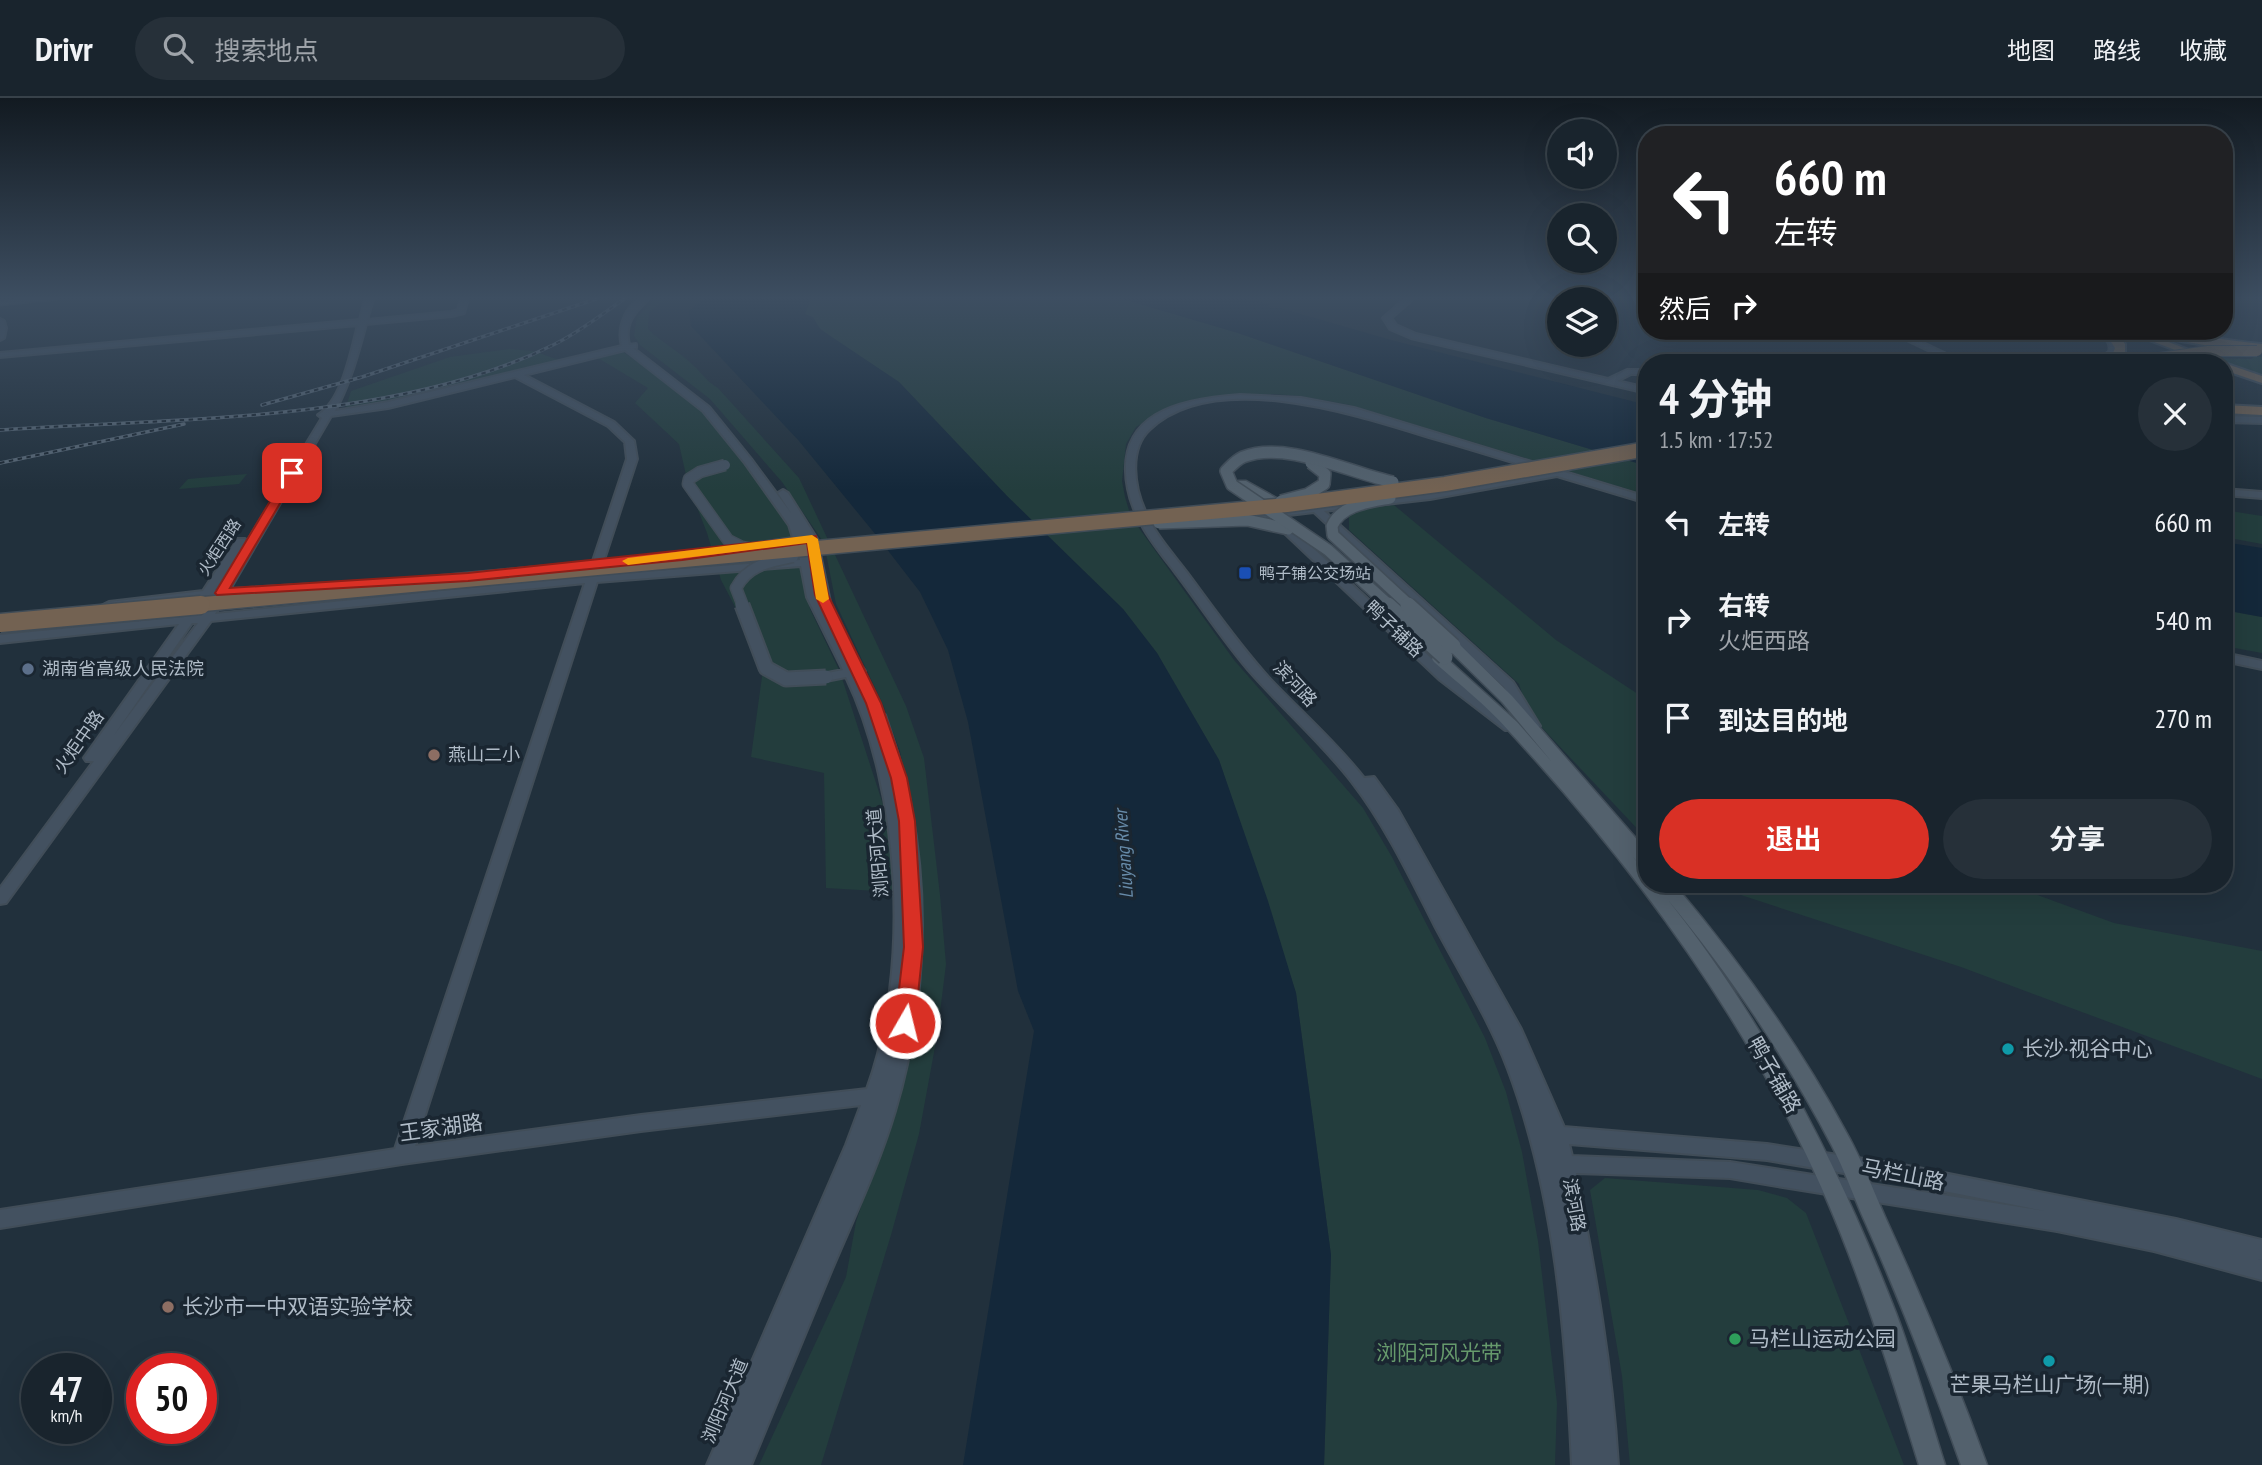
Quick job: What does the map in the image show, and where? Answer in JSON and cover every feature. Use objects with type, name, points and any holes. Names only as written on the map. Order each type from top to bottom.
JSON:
[{"type":"highway","points":[[2233,373],[2262,382]]},
{"type":"highway","points":[[2233,414],[2261,416]]},
{"type":"highway","points":[[0,624],[176,617],[213,603],[1154,522],[1348,497],[1638,453]]},
{"type":"highway","points":[[213,603],[806,561],[1390,498],[1638,454]]},
{"type":"main road","points":[[1447,654],[1328,550],[1233,485],[1226,471],[1245,456],[1279,453],[1305,456],[1359,476],[1381,481],[1423,483],[1498,475]]},
{"type":"main road","points":[[1154,522],[1277,502],[1284,501],[1300,497],[1324,484],[1325,474],[1314,464],[1292,458],[1270,457],[1244,463],[1237,473],[1242,483],[1249,488],[1274,500],[1286,507],[1310,524],[1447,654]]},
{"type":"main road","points":[[1390,498],[1343,512],[1331,521],[1330,528],[1339,543],[1447,654]]},
{"type":"main road","points":[[1154,522],[1247,520],[1275,524],[1294,532],[1447,654]]},
{"type":"main road","name":"鸭子铺路","points":[[1447,654],[1525,730],[1638,852]]},
{"type":"main road","name":"鸭子铺路","points":[[1525,730],[1638,875]]},
{"type":"main road","name":"鸭子铺路","points":[[1652,893],[1691,942],[1742,1020],[1808,1135],[1884,1314],[1932,1465]]},
{"type":"main road","name":"鸭子铺路","points":[[1672,893],[1703,930],[1811,1088],[1851,1165],[1913,1301],[1974,1465]]},
{"type":"street","name":"火炬西路","points":[[186,622],[213,603],[324,415],[348,363]]},
{"type":"street","points":[[324,415],[388,405],[562,363]]},
{"type":"street","name":"浏阳河大道","points":[[650,363],[706,409],[754,460],[794,525],[806,539],[806,561],[813,597],[854,671],[886,770],[897,822],[903,948],[875,1144],[739,1465]]},
{"type":"street","points":[[1524,363],[1638,389]]},
{"type":"street","points":[[1607,383],[1624,374],[1638,373]]},
{"type":"street","points":[[402,1156],[632,459],[629,441],[611,424],[516,374]]},
{"type":"street","name":"滨河路","points":[[1606,1465],[1603,1403],[1592,1313],[1548,1134],[1512,1029],[1391,810],[1370,781],[1242,645],[1154,522],[1140,493],[1138,469],[1143,440],[1148,430],[1176,412],[1224,401],[1272,399],[1322,405],[1638,498]]},
{"type":"street","points":[[754,460],[700,472],[689,479],[688,484],[728,540],[742,547],[776,553]]},
{"type":"street","points":[[1154,522],[1269,515],[1430,496],[1549,471]]},
{"type":"street","points":[[1154,522],[1390,495],[1549,471]]},
{"type":"street","points":[[2233,493],[2262,495]]},
{"type":"street","name":"鸭子铺路","points":[[1317,510],[1509,685],[1525,730]]},
{"type":"street","name":"鸭子铺路","points":[[1269,515],[1345,582],[1444,677],[1525,730]]},
{"type":"street","points":[[0,639],[186,622],[213,603],[599,564],[806,539]]},
{"type":"street","points":[[213,603],[594,579],[806,561]]},
{"type":"street","points":[[806,561],[757,565],[741,576],[736,587],[766,668],[771,674],[788,680],[826,677],[854,671]]},
{"type":"street","points":[[0,900],[213,603]]},
{"type":"street","name":"火炬中路","points":[[0,882],[67,793],[186,622]]},
{"type":"street","points":[[2233,656],[2262,662]]},
{"type":"street","name":"浏阳河大道","points":[[719,1465],[883,1095]]},
{"type":"street","name":"王家湖路","points":[[0,1219],[402,1156],[655,1121],[883,1095]]},
{"type":"street","name":"马栏山路","points":[[1548,1134],[1767,1152],[1851,1165],[2176,1228],[2262,1250]]},
{"type":"street","name":"滨河路","points":[[1555,1163],[1584,1465]]},
{"type":"street","name":"马栏山路","points":[[1555,1163],[1730,1170],[2057,1222],[2154,1242],[2262,1270]]},
{"type":"green space","points":[[433,363],[548,363],[383,405],[345,410],[351,391]]},
{"type":"green space","points":[[606,363],[639,363],[697,401],[794,525],[810,609],[840,672],[889,823],[894,892],[826,888],[824,773],[751,757],[764,662],[721,580],[688,484],[679,444],[635,403],[648,388]]},
{"type":"green space","points":[[663,363],[691,363],[718,388],[799,478],[906,706],[924,758],[940,895],[946,964],[937,1036],[919,1134],[821,1465],[759,1465],[846,1277],[856,1222],[907,1065],[919,982],[920,916],[914,822],[900,751],[883,705],[836,604],[824,543],[782,482],[710,399]]},
{"type":"green space","name":"浏阳河风光带","points":[[870,363],[1325,363],[1486,418],[1638,463],[1638,492],[1350,405],[1273,394],[1218,396],[1171,406],[1136,427],[1126,444],[1122,481],[1131,517],[1234,660],[1363,808],[1392,857],[1485,1038],[1506,1092],[1522,1152],[1538,1241],[1557,1403],[1555,1465],[1324,1465],[1331,1255],[1296,993],[1219,760],[1157,653],[1123,609],[1007,496],[899,382]]},
{"type":"green space","points":[[2233,363],[2262,363],[2262,378],[2233,367]]},
{"type":"green space","points":[[247,474],[239,484],[179,489],[188,479]]},
{"type":"green space","points":[[1394,505],[1556,640],[1638,694],[1638,829],[1529,714],[1519,684],[1349,530],[1349,516],[1357,509]]},
{"type":"green space","points":[[2233,511],[2262,516],[2262,544],[2233,539]]},
{"type":"green space","points":[[2233,612],[2262,617],[2262,653],[2233,648]]},
{"type":"green space","points":[[1735,893],[2032,893],[2114,923],[2262,951],[2262,1079],[1961,967]]},
{"type":"green space","name":"马栏山运动公园","points":[[1605,1178],[1758,1190],[1787,1198],[1806,1213],[1904,1465],[1630,1465],[1622,1376],[1590,1190]]},
{"type":"water","name":"Liuyang River","points":[[726,363],[870,363],[899,382],[1007,496],[1123,609],[1157,653],[1219,760],[1268,901],[1296,993],[1331,1255],[1324,1465],[963,1465],[1034,1031],[1018,991],[968,722],[948,650],[920,592],[799,441]]},
{"type":"water","points":[[1325,363],[1481,363],[1638,403],[1638,463],[1486,418]]},
{"type":"water","points":[[2233,543],[2262,548],[2262,617],[2233,612]]},
{"type":"railway","points":[[262,405],[405,363]]},
{"type":"railway","points":[[0,430],[210,418],[355,403],[425,390],[511,363]]},
{"type":"railway","points":[[0,463],[184,424]]},
{"type":"slow traffic","points":[[628,561],[812,539],[823,599]]},
{"type":"place","name":"鸭子铺公交场站","points":[[1245,573]]},
{"type":"place","name":"湖南省高级人民法院","points":[[28,669]]},
{"type":"place","name":"燕山二小","points":[[434,755]]},
{"type":"place","name":"长沙·视谷中心","points":[[2008,1049]]},
{"type":"place","name":"长沙市一中双语实验学校","points":[[168,1307]]},
{"type":"place","name":"马栏山运动公园","points":[[1735,1339]]},
{"type":"place","name":"芒果马栏山广场(一期)","points":[[2049,1361]]},
{"type":"route","points":[[292,473],[221,593],[468,577],[682,556],[812,539],[818,562],[821,595],[874,703],[899,778],[907,821],[914,947],[905,1023]]}]
